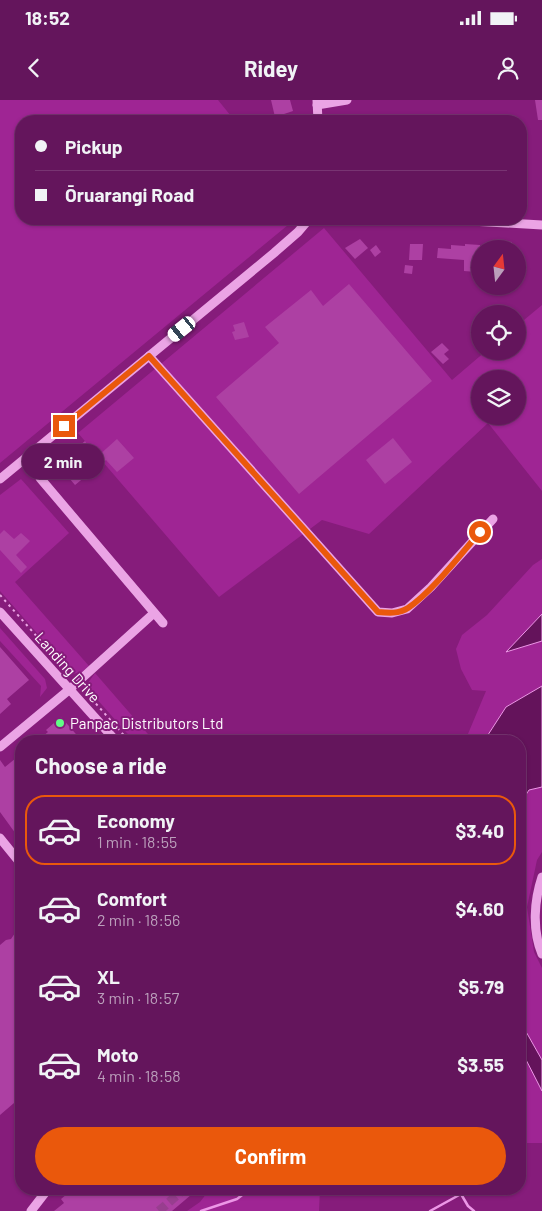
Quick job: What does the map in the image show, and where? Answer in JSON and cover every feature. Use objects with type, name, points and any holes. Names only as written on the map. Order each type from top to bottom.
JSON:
[{"type":"street","points":[[317,103],[348,100]]},
{"type":"street","points":[[527,224],[542,225]]},
{"type":"street","points":[[0,479],[282,246],[302,225]]},
{"type":"street","points":[[149,356],[378,612],[392,613],[407,609],[431,587],[493,519]]},
{"type":"street","points":[[40,478],[163,623]]},
{"type":"street","name":"Landing Drive","points":[[0,612],[111,735]]},
{"type":"street","points":[[0,747],[70,689],[154,613]]},
{"type":"street","points":[[0,838],[15,857]]},
{"type":"street","points":[[542,877],[536,899],[542,954]]},
{"type":"street","points":[[31,1211],[43,1195]]},
{"type":"path","points":[[0,595],[70,673]]},
{"type":"path","points":[[87,693],[125,735]]},
{"type":"shaded area","points":[[0,100],[218,100],[230,115],[15,115],[15,225],[288,225],[0,463]]},
{"type":"shaded area","points":[[324,228],[452,380],[475,360],[526,360],[526,318],[542,305],[542,491],[490,425],[526,425],[526,370],[471,370],[471,425],[486,425],[369,534],[322,520],[219,597],[78,433]]},
{"type":"shaded area","points":[[21,479],[69,533],[15,582],[89,666],[82,672],[73,674],[0,591],[0,495]]},
{"type":"shaded area","points":[[542,559],[542,614],[507,651],[542,641],[542,686],[506,707],[488,735],[468,735],[486,691],[472,690],[461,669],[456,649],[462,635],[487,615],[533,565]]},
{"type":"shaded area","points":[[542,614],[542,641],[506,652]]},
{"type":"shaded area","points":[[0,628],[45,679],[47,688],[40,697],[41,686],[0,641]]},
{"type":"shaded area","points":[[95,673],[149,735],[129,735],[87,688]]},
{"type":"shaded area","points":[[542,686],[542,787],[529,790],[526,795],[526,735],[488,735],[506,707]]},
{"type":"shaded area","points":[[542,787],[542,852],[537,860],[527,907],[534,952],[542,968],[542,1060],[526,1032],[526,795],[529,790]]},
{"type":"shaded area","points":[[526,1032],[542,1060],[542,1091],[526,1060]]},
{"type":"shaded area","points":[[526,1060],[542,1091],[542,1143],[526,1143]]},
{"type":"shaded area","points":[[205,1195],[320,1195],[319,1211],[187,1211],[200,1202]]},
{"type":"building","points":[[271,100],[290,100],[293,111],[275,115]]},
{"type":"building","points":[[535,100],[542,100],[542,120],[538,120]]},
{"type":"building","points":[[360,239],[368,248],[355,259],[345,248]]},
{"type":"building","points":[[410,244],[423,244],[422,260],[409,260]]},
{"type":"building","points":[[465,244],[471,244],[471,272],[464,271],[464,260],[437,258],[438,248],[451,249],[451,245],[465,246]]},
{"type":"building","points":[[376,245],[381,252],[375,257],[370,250]]},
{"type":"building","points":[[405,265],[413,266],[412,274],[404,273]]},
{"type":"building","points":[[349,284],[432,381],[299,494],[216,397],[279,343],[265,327],[311,290],[323,306]]},
{"type":"building","points":[[244,322],[249,337],[235,340],[232,332],[235,331],[233,325]]},
{"type":"building","points":[[442,343],[449,350],[444,354],[449,359],[443,364],[431,352]]},
{"type":"building","points":[[393,438],[412,462],[385,484],[366,460]]},
{"type":"building","points":[[117,439],[134,458],[117,472],[106,460],[75,485],[57,464],[85,441],[97,457]]},
{"type":"building","points":[[4,530],[14,539],[21,533],[30,541],[16,555],[27,567],[21,573],[0,550],[0,534]]},
{"type":"building","points":[[0,647],[29,680],[7,699],[11,704],[0,714]]},
{"type":"building","points":[[61,717],[77,735],[44,735],[48,732],[46,730]]},
{"type":"building","points":[[15,759],[15,833],[0,812],[0,760],[5,767]]},
{"type":"building","points":[[15,933],[15,1102],[0,1115],[0,945],[6,940],[11,939]]},
{"type":"building","points":[[66,1195],[191,1195],[172,1211],[54,1211],[64,1203],[61,1199]]},
{"type":"waterway","points":[[201,1211],[237,1199],[242,1195]]},
{"type":"waterway","points":[[430,1211],[459,1195]]},
{"type":"waterway","points":[[462,1195],[468,1206],[474,1211]]},
{"type":"tunnel","points":[[159,1211],[177,1195]]},
{"type":"place","name":"Panpac Distributors Ltd","points":[[60,723]]},
{"type":"route","points":[[64,426],[149,356],[378,612],[392,613],[407,609],[431,587],[480,532]]}]
